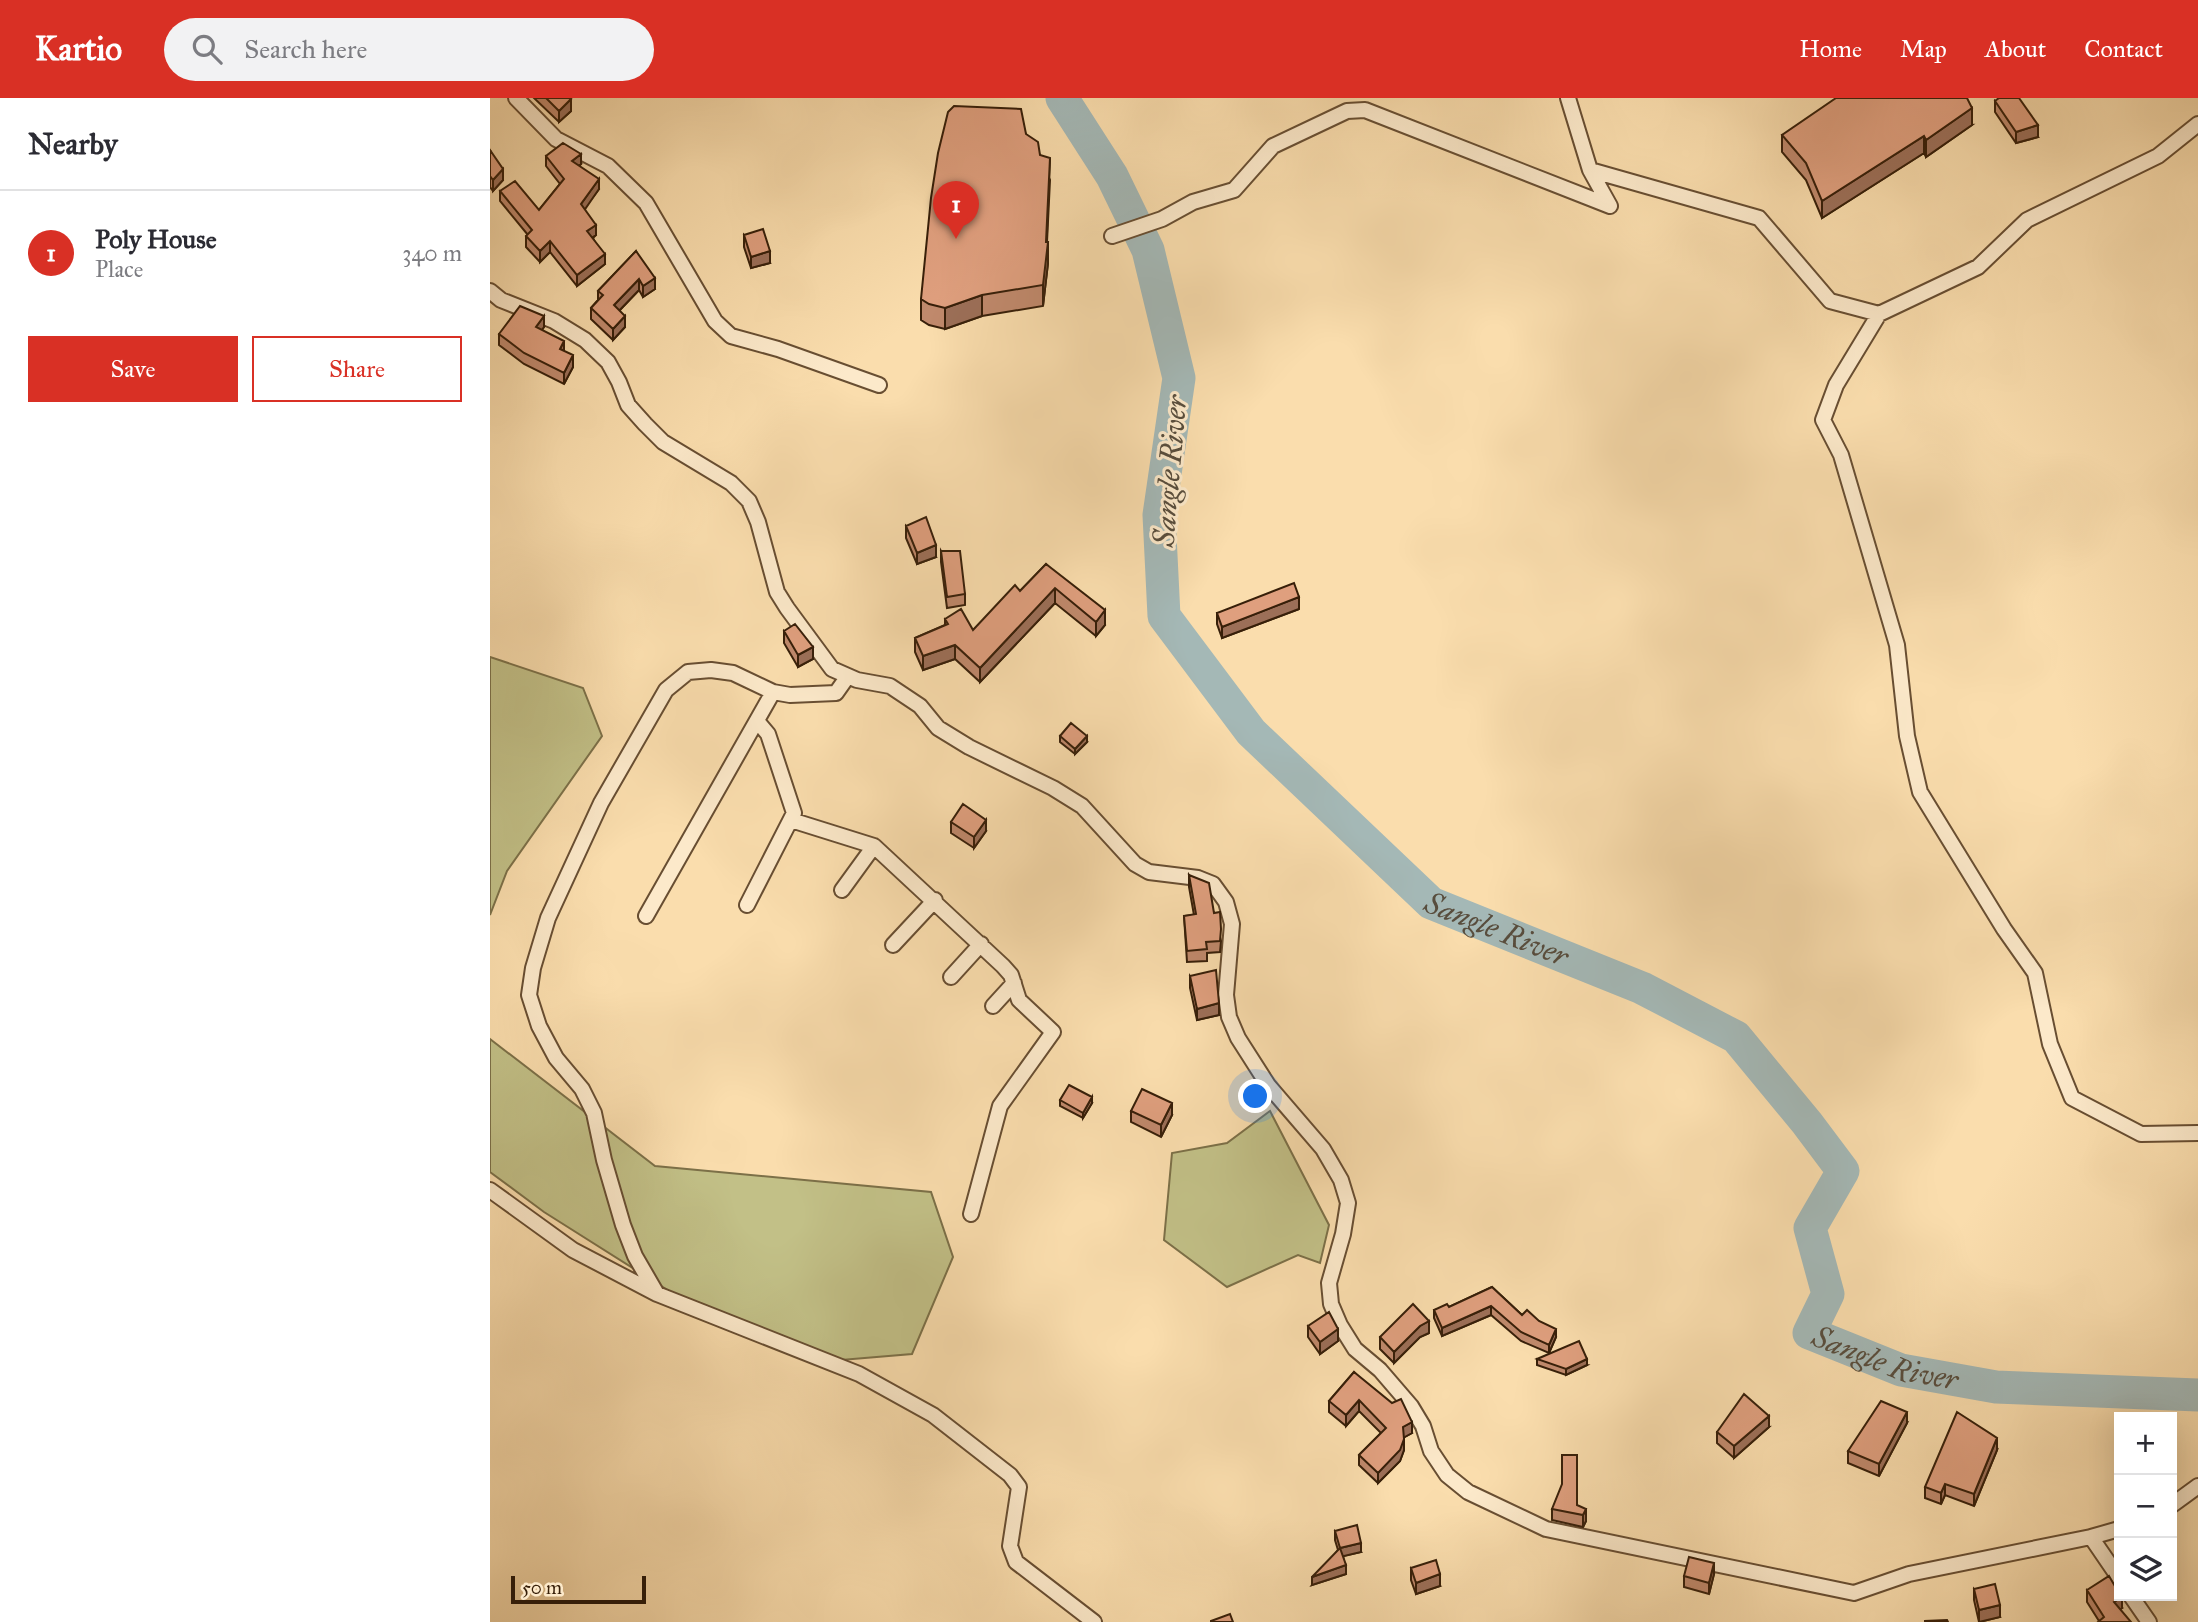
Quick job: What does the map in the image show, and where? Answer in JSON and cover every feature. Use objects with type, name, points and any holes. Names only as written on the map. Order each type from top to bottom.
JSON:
[{"type":"street","points":[[516,98],[556,139],[608,166],[646,203],[715,321],[731,336],[778,349],[879,385]]},
{"type":"street","points":[[1112,236],[1162,219],[1193,202],[1234,190],[1273,146],[1347,111],[1365,110],[1610,206],[1590,170],[1568,98]]},
{"type":"street","points":[[2198,124],[2158,156],[2027,220],[1978,267],[1879,314],[1836,385],[1824,420],[1842,455],[1897,645],[1907,736],[1920,792],[2004,929],[2035,973],[2050,1044],[2072,1098],[2141,1134],[2198,1133]]},
{"type":"street","points":[[1590,170],[1759,218],[1829,301],[1879,314]]},
{"type":"street","points":[[490,291],[501,300],[554,321],[585,340],[608,362],[628,405],[663,442],[731,483],[749,501],[758,522],[778,592],[832,668],[857,680],[890,686],[920,706],[938,728],[1082,806],[1136,864],[1149,872],[1198,878],[1213,884],[1226,902],[1232,924],[1226,995],[1229,1017],[1238,1038],[1268,1085],[1323,1149],[1340,1180],[1348,1203],[1343,1234],[1329,1283],[1331,1304],[1340,1325],[1356,1349],[1380,1370],[1411,1406],[1423,1426],[1431,1451],[1447,1475],[1468,1492],[1546,1529],[1854,1593],[1909,1574],[2114,1530]]},
{"type":"street","points":[[657,1294],[635,1256],[623,1225],[604,1160],[594,1113],[582,1089],[556,1058],[539,1026],[529,995],[533,968],[548,918],[601,803],[666,690],[688,673],[711,670],[733,673],[772,692],[790,695],[836,693],[848,676]]},
{"type":"street","points":[[646,916],[772,692]]},
{"type":"street","points":[[747,905],[794,813],[768,734],[757,721]]},
{"type":"street","points":[[791,820],[874,846],[1011,975],[1019,1000],[1053,1032],[1000,1106],[971,1214]]},
{"type":"street","points":[[842,890],[874,846]]},
{"type":"street","points":[[893,944],[935,901]]},
{"type":"street","points":[[951,977],[981,944]]},
{"type":"street","points":[[993,1006],[1014,983]]},
{"type":"street","points":[[490,1190],[573,1250],[657,1294],[859,1374],[933,1415],[1010,1475],[1019,1487],[1010,1546],[1016,1562],[1094,1622]]},
{"type":"street","points":[[2177,1501],[2198,1486]]},
{"type":"street","points":[[2091,1537],[2114,1571]]},
{"type":"street","points":[[2134,1601],[2149,1622]]},
{"type":"shaded area","points":[[490,657],[583,688],[602,736],[507,871],[490,915]]},
{"type":"shaded area","points":[[490,1039],[655,1166],[931,1192],[953,1257],[912,1354],[841,1360],[696,1308],[544,1212],[490,1172]]},
{"type":"shaded area","points":[[1270,1111],[1329,1225],[1320,1263],[1298,1255],[1227,1287],[1164,1240],[1172,1153],[1227,1143]]},
{"type":"building","points":[[546,98],[569,98],[571,99],[559,111]]},
{"type":"building","points":[[1836,98],[1967,98],[1972,108],[1926,140],[1924,136],[1822,201],[1806,163],[1782,135]]},
{"type":"building","points":[[1999,98],[2019,98],[2038,125],[2016,132],[1995,101]]},
{"type":"building","points":[[954,106],[1021,109],[1026,134],[1038,142],[1040,155],[1050,158],[1048,242],[1043,285],[982,295],[945,308],[921,299],[938,153],[948,112]]},
{"type":"building","points":[[563,143],[581,154],[572,161],[599,179],[581,204],[596,225],[587,231],[605,254],[577,275],[550,241],[540,251],[526,236],[532,230],[500,191],[515,181],[539,210],[564,179],[546,156]]},
{"type":"building","points":[[490,150],[503,169],[493,180],[490,176]]},
{"type":"building","points":[[763,229],[770,251],[751,257],[744,235]]},
{"type":"building","points":[[636,251],[655,278],[643,286],[639,279],[614,305],[625,316],[613,329],[591,308],[603,295],[598,291]]},
{"type":"building","points":[[520,306],[544,316],[536,327],[564,341],[560,349],[573,355],[564,373],[524,353],[499,334]]},
{"type":"building","points":[[926,517],[936,545],[917,553],[906,526]]},
{"type":"building","points":[[941,551],[960,551],[965,594],[947,597]]},
{"type":"building","points":[[1046,564],[1105,610],[1096,622],[1055,588],[980,668],[955,645],[923,656],[915,638],[948,624],[945,619],[961,609],[973,630],[1015,585],[1020,591]]},
{"type":"building","points":[[1294,583],[1299,597],[1222,627],[1217,613]]},
{"type":"building","points":[[795,624],[813,647],[798,655],[784,631]]},
{"type":"building","points":[[1071,723],[1087,736],[1075,749],[1060,736]]},
{"type":"building","points":[[963,804],[986,820],[974,837],[951,822]]},
{"type":"building","points":[[1189,875],[1209,883],[1214,913],[1220,912],[1220,941],[1206,942],[1207,949],[1187,951],[1184,916],[1196,914]]},
{"type":"building","points":[[1216,970],[1219,1003],[1197,1009],[1190,976]]},
{"type":"building","points":[[1069,1085],[1092,1097],[1083,1113],[1060,1100]]},
{"type":"building","points":[[1142,1089],[1172,1103],[1161,1125],[1131,1111]]},
{"type":"building","points":[[1492,1287],[1522,1315],[1527,1310],[1539,1321],[1556,1329],[1549,1345],[1521,1332],[1491,1306],[1442,1328],[1434,1310],[1447,1304],[1449,1307]]},
{"type":"building","points":[[1413,1304],[1429,1321],[1420,1326],[1394,1352],[1380,1337]]},
{"type":"building","points":[[1329,1312],[1338,1329],[1320,1342],[1308,1326]]},
{"type":"building","points":[[1579,1341],[1587,1359],[1566,1369],[1537,1359]]},
{"type":"building","points":[[1354,1372],[1392,1403],[1401,1399],[1412,1422],[1403,1427],[1404,1439],[1400,1450],[1378,1473],[1359,1455],[1386,1428],[1359,1400],[1346,1415],[1329,1401]]},
{"type":"building","points":[[1744,1394],[1769,1416],[1734,1446],[1717,1432]]},
{"type":"building","points":[[1881,1401],[1907,1412],[1879,1464],[1848,1451]]},
{"type":"building","points":[[1957,1412],[1997,1438],[1974,1494],[1945,1484],[1941,1493],[1925,1487]]},
{"type":"building","points":[[1562,1455],[1577,1455],[1577,1505],[1586,1509],[1583,1515],[1552,1509],[1562,1484]]},
{"type":"building","points":[[1357,1525],[1361,1543],[1340,1548],[1335,1531]]},
{"type":"building","points":[[1340,1548],[1346,1565],[1312,1577]]},
{"type":"building","points":[[1689,1557],[1714,1563],[1709,1583],[1684,1576]]},
{"type":"building","points":[[1436,1560],[1440,1574],[1416,1583],[1411,1568]]},
{"type":"building","points":[[2109,1576],[2114,1584],[2114,1602],[2131,1622],[2098,1622],[2104,1617],[2087,1590]]},
{"type":"building","points":[[1995,1584],[2000,1605],[1979,1610],[1974,1589]]},
{"type":"building","points":[[1230,1614],[1233,1622],[1211,1622],[1211,1621]]},
{"type":"building","points":[[1925,1621],[1948,1622],[1925,1622]]},
{"type":"waterway","name":"Sangle River","points":[[1062,98],[1112,176],[1148,250],[1179,378],[1159,515],[1164,616],[1251,732],[1431,903],[1642,988],[1736,1037],[1843,1171],[1810,1228],[1828,1294],[1809,1333],[1901,1370],[1996,1387],[2198,1395]]},
{"type":"place","name":"Poly House","points":[[956,239]]}]
